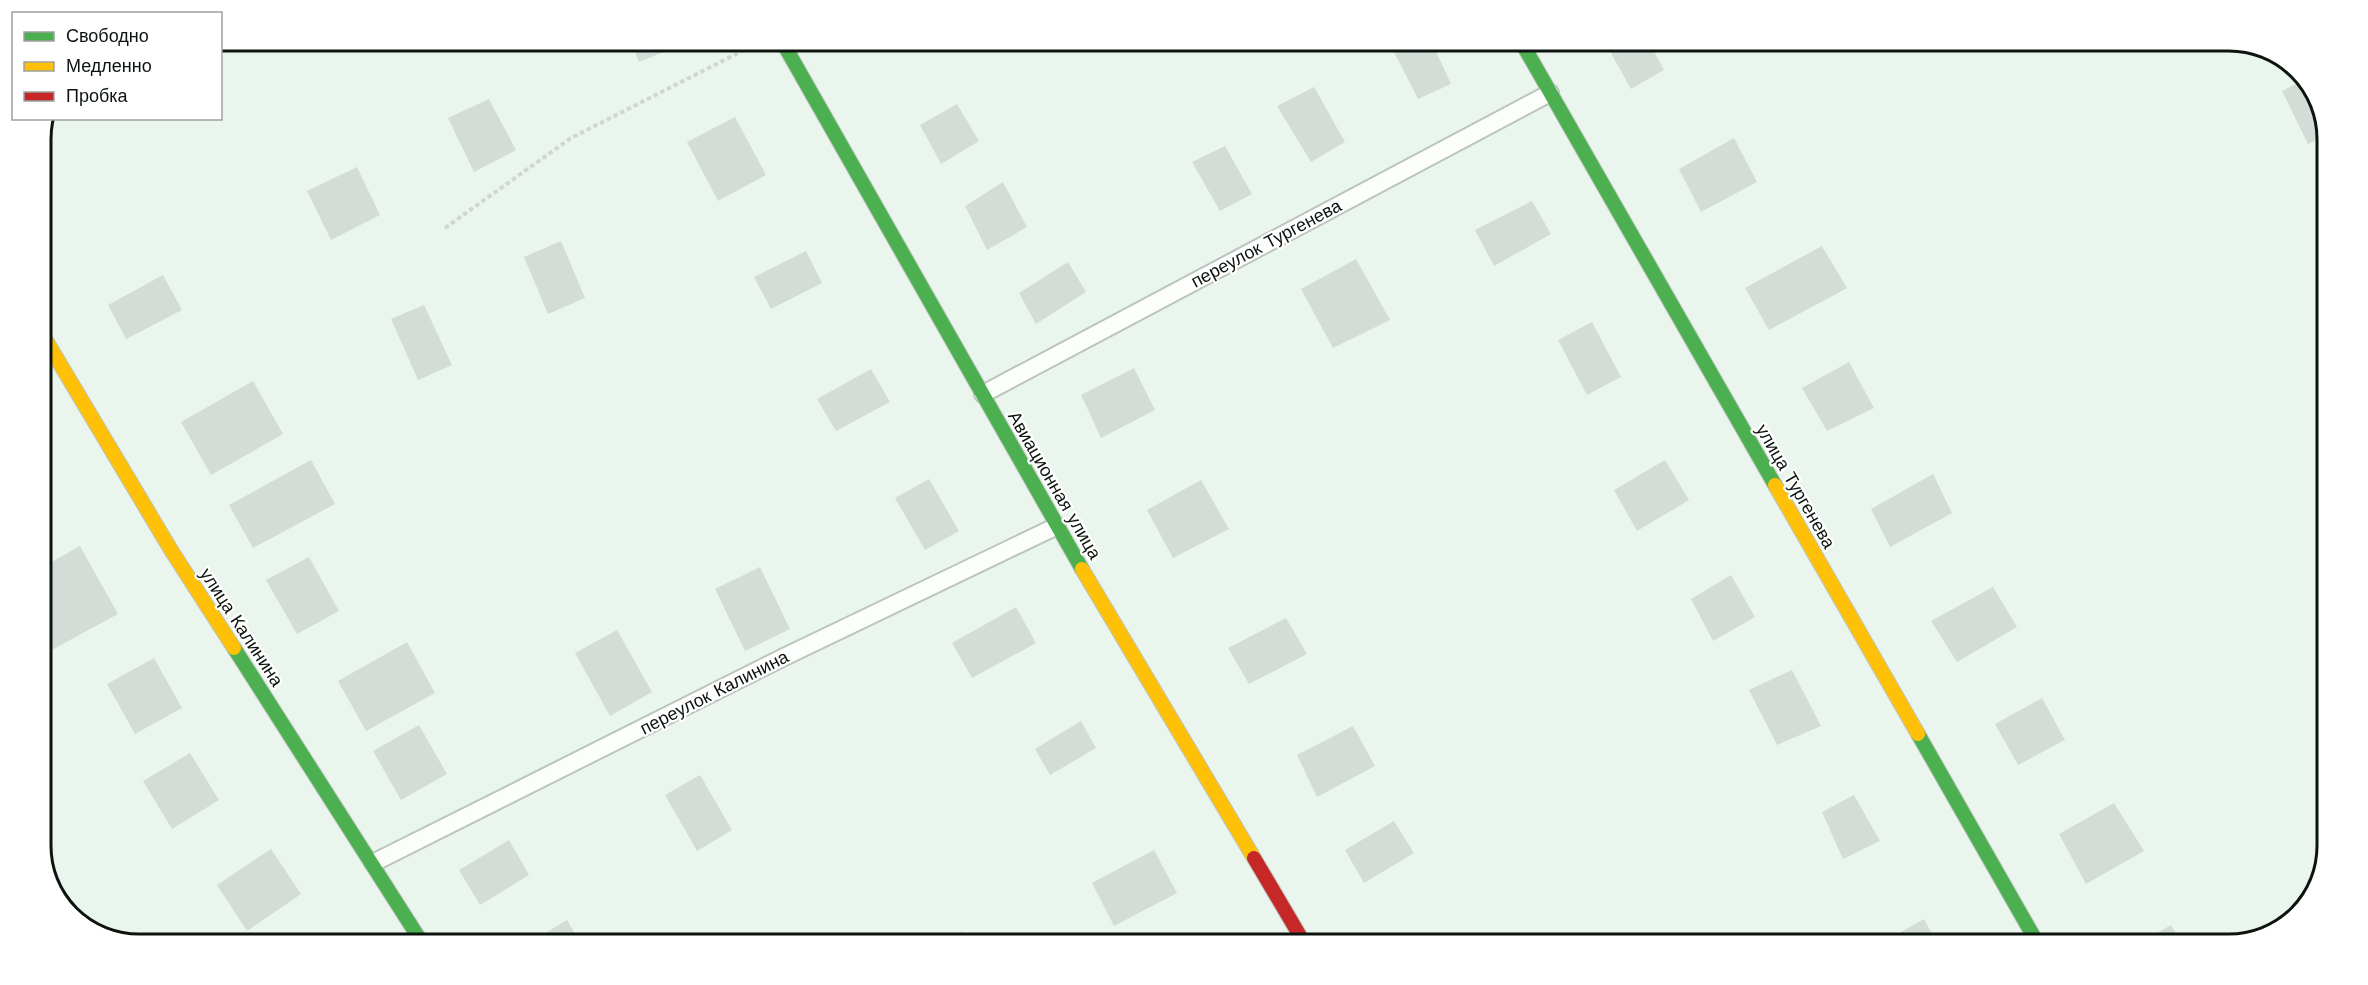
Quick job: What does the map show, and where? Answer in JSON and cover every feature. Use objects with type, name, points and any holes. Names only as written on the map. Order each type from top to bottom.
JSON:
[{"type":"street","name":"Авиационная улица","points":[[788,51],[1057,526],[1299,934]]},
{"type":"street","name":"улица Тургенева","points":[[1526,51],[2032,934]]},
{"type":"street","name":"улица Калинина","points":[[51,349],[171,550],[417,934]]},
{"type":"lane","name":"переулок Тургенева","points":[[983,394],[1550,93]]},
{"type":"lane","name":"переулок Калинина","points":[[373,863],[782,658],[1057,526]]},
{"type":"path","points":[[445,228],[571,138],[743,51]]},
{"type":"building","points":[[635,51],[666,51],[639,62]]},
{"type":"building","points":[[1394,51],[1436,51],[1451,84],[1418,99]]},
{"type":"building","points":[[1610,51],[1654,51],[1664,70],[1631,89]]},
{"type":"building","points":[[2297,84],[2299,86],[2312,111],[2317,140],[2308,144],[2282,91]]},
{"type":"building","points":[[1314,87],[1345,142],[1311,162],[1277,106]]},
{"type":"building","points":[[489,99],[516,150],[474,172],[448,118]]},
{"type":"building","points":[[957,104],[979,141],[941,164],[920,125]]},
{"type":"building","points":[[735,117],[766,175],[718,201],[687,142]]},
{"type":"building","points":[[1734,138],[1757,182],[1701,212],[1679,169]]},
{"type":"building","points":[[1225,146],[1252,194],[1220,211],[1192,162]]},
{"type":"building","points":[[357,167],[380,215],[331,240],[307,191]]},
{"type":"building","points":[[1003,182],[1027,227],[987,250],[965,206]]},
{"type":"building","points":[[1532,201],[1551,234],[1494,266],[1475,230]]},
{"type":"building","points":[[561,241],[585,298],[548,314],[524,257]]},
{"type":"building","points":[[1822,246],[1847,288],[1769,330],[1745,288]]},
{"type":"building","points":[[806,251],[822,283],[771,309],[754,277]]},
{"type":"building","points":[[1356,259],[1390,320],[1333,348],[1301,289]]},
{"type":"building","points":[[1068,262],[1086,292],[1036,324],[1019,293]]},
{"type":"building","points":[[163,275],[182,310],[126,339],[108,305]]},
{"type":"building","points":[[424,305],[452,365],[418,380],[391,319]]},
{"type":"building","points":[[1592,322],[1621,377],[1587,395],[1558,340]]},
{"type":"building","points":[[1849,362],[1874,408],[1827,431],[1802,388]]},
{"type":"building","points":[[1134,368],[1155,410],[1101,438],[1081,395]]},
{"type":"building","points":[[871,369],[890,402],[836,431],[817,399]]},
{"type":"building","points":[[253,381],[283,434],[211,475],[181,422]]},
{"type":"building","points":[[311,460],[335,504],[253,548],[229,505]]},
{"type":"building","points":[[1665,460],[1689,500],[1637,531],[1614,490]]},
{"type":"building","points":[[1933,474],[1952,513],[1890,547],[1871,509]]},
{"type":"building","points":[[929,479],[959,531],[925,550],[895,498]]},
{"type":"building","points":[[1201,480],[1229,529],[1173,558],[1147,510]]},
{"type":"building","points":[[80,546],[118,614],[51,650],[51,562]]},
{"type":"building","points":[[309,557],[339,611],[297,634],[266,580]]},
{"type":"building","points":[[760,567],[790,629],[745,651],[715,589]]},
{"type":"building","points":[[1731,575],[1755,617],[1713,641],[1691,599]]},
{"type":"building","points":[[1993,587],[2017,627],[1957,662],[1931,621]]},
{"type":"building","points":[[1016,607],[1036,643],[972,678],[952,643]]},
{"type":"building","points":[[1286,618],[1307,654],[1249,684],[1228,648]]},
{"type":"building","points":[[617,630],[652,692],[610,716],[575,653]]},
{"type":"building","points":[[407,642],[435,693],[366,731],[338,681]]},
{"type":"building","points":[[154,658],[182,708],[135,734],[107,684]]},
{"type":"building","points":[[1792,670],[1821,726],[1777,745],[1749,690]]},
{"type":"building","points":[[2042,698],[2065,740],[2018,765],[1995,724]]},
{"type":"building","points":[[1081,721],[1096,748],[1050,775],[1035,749]]},
{"type":"building","points":[[419,725],[447,774],[401,800],[373,751]]},
{"type":"building","points":[[1353,726],[1375,766],[1317,797],[1297,755]]},
{"type":"building","points":[[190,753],[219,800],[172,829],[143,781]]},
{"type":"building","points":[[700,775],[732,830],[697,851],[665,795]]},
{"type":"building","points":[[1854,795],[1880,841],[1843,859],[1822,812]]},
{"type":"building","points":[[2114,803],[2144,851],[2086,884],[2059,834]]},
{"type":"building","points":[[1394,821],[1414,853],[1364,883],[1345,850]]},
{"type":"building","points":[[509,840],[529,875],[480,905],[459,870]]},
{"type":"building","points":[[271,849],[301,894],[247,931],[217,885]]},
{"type":"building","points":[[1154,850],[1177,893],[1114,926],[1092,883]]},
{"type":"building","points":[[1924,919],[1932,934],[1897,934]]},
{"type":"building","points":[[567,920],[575,934],[543,934]]},
{"type":"building","points":[[2171,925],[2176,934],[2155,934]]},
{"type":"traffic: fast","points":[[788,51],[1082,569]]},
{"type":"traffic: fast","points":[[1526,51],[1775,485]]},
{"type":"traffic: fast","points":[[234,648],[416,934]]},
{"type":"traffic: fast","points":[[1918,734],[2032,934]]},
{"type":"traffic: slow","points":[[51,349],[171,550],[234,648]]},
{"type":"traffic: slow","points":[[1775,485],[1918,734]]},
{"type":"traffic: slow","points":[[1082,569],[1254,858]]},
{"type":"traffic: jam","points":[[1254,858],[1299,934]]}]
